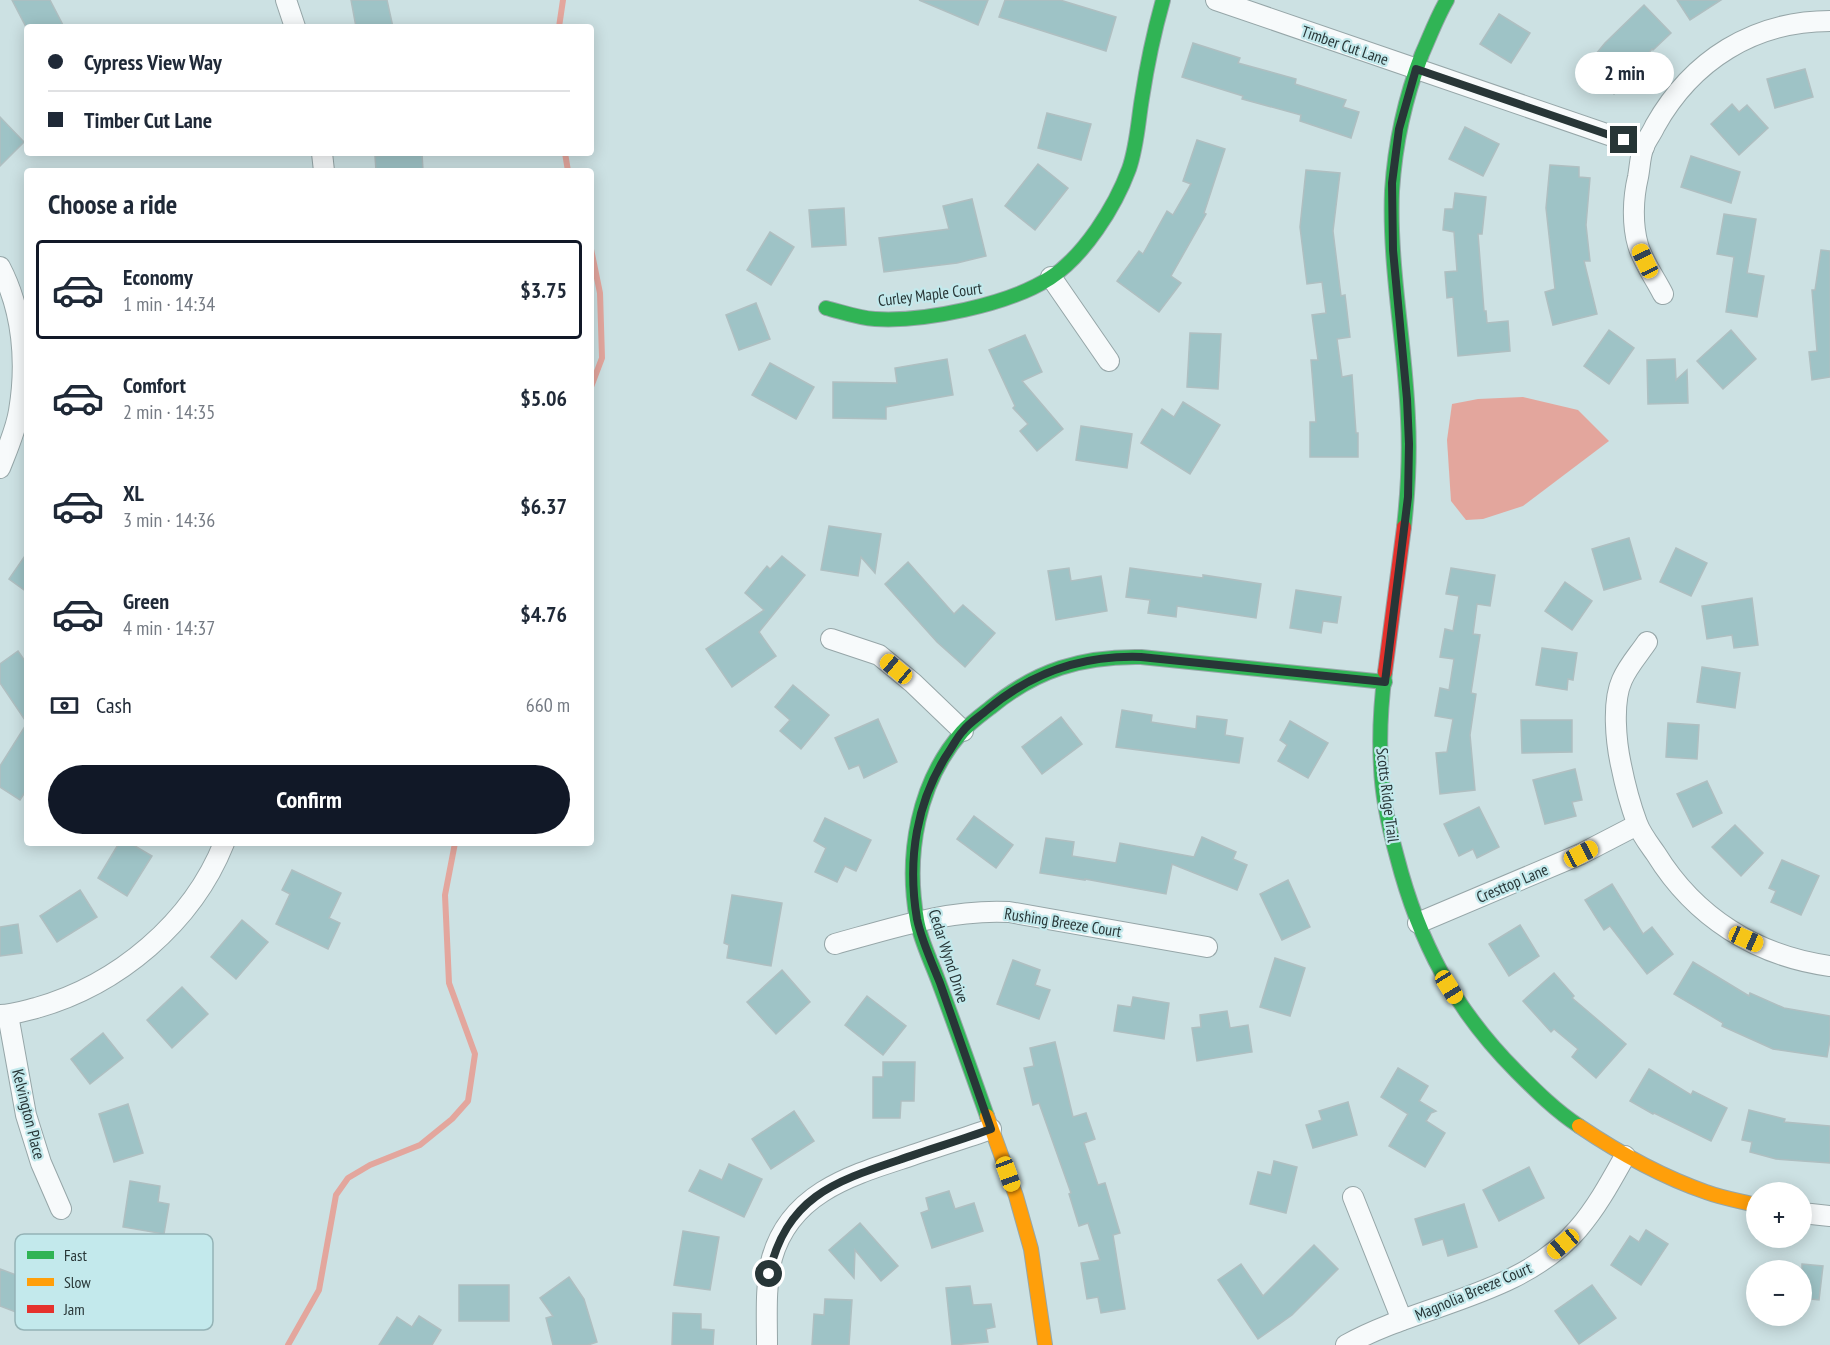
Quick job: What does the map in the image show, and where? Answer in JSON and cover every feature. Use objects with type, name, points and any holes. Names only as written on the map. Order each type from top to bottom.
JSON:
[{"type":"street","points":[[286,0],[294,24]]},
{"type":"street","name":"Curley Maple Court","points":[[826,308],[878,319],[926,315],[990,303],[1019,293],[1051,277],[1067,264],[1094,233],[1118,195],[1129,167],[1163,0]]},
{"type":"street","name":"Timber Cut Lane","points":[[1216,0],[1644,147]]},
{"type":"street","name":"Scotts Ridge Trail","points":[[1447,0],[1416,69],[1399,129],[1392,183],[1393,250],[1407,399],[1409,476],[1381,733],[1386,806],[1396,857],[1418,923],[1439,970],[1478,1029],[1518,1074],[1575,1123],[1625,1156],[1667,1177],[1746,1203]]},
{"type":"street","points":[[1663,294],[1638,245],[1634,220],[1636,186],[1644,147],[1661,116],[1678,91],[1696,71],[1724,51],[1751,37],[1773,30],[1811,21],[1830,21]]},
{"type":"street","points":[[0,267],[15,305],[21,332],[23,358],[19,413],[0,468]]},
{"type":"street","points":[[1051,277],[1109,361]]},
{"type":"street","points":[[831,639],[879,655],[913,683],[963,731]]},
{"type":"street","points":[[1647,642],[1622,680],[1616,721],[1625,785],[1637,825],[1669,876],[1697,906],[1731,932],[1791,958],[1830,966]]},
{"type":"street","name":"Cedar Wynd Drive","points":[[1045,1345],[1031,1249],[1016,1196],[918,921],[912,874],[915,842],[922,809],[933,780],[963,731],[1019,686],[1047,672],[1081,662],[1114,656],[1141,657],[1385,682]]},
{"type":"street","name":"Cresttop Lane","points":[[1418,923],[1581,854],[1637,825]]},
{"type":"street","points":[[4,1015],[54,1003],[78,994],[130,961],[179,917],[199,891],[217,861],[223,846]]},
{"type":"street","name":"Rushing Breeze Court","points":[[836,944],[918,921],[963,912],[1009,912],[1207,947]]},
{"type":"street","name":"Kelvington Place","points":[[4,1015],[26,1115],[41,1163],[61,1209]]},
{"type":"street","points":[[767,1345],[767,1293],[773,1256],[781,1237],[804,1205],[835,1183],[861,1172],[991,1129]]},
{"type":"street","name":"Magnolia Breeze Court","points":[[1346,1345],[1402,1320],[1522,1273],[1546,1259],[1577,1230],[1625,1156]]},
{"type":"street","points":[[1353,1197],[1402,1320]]},
{"type":"street","points":[[1812,1214],[1830,1216]]},
{"type":"shaded area","points":[[1523,397],[1578,410],[1609,441],[1523,506],[1483,519],[1466,520],[1451,501],[1447,440],[1452,404],[1478,399]]},
{"type":"building","points":[[12,0],[50,0],[62,24],[24,24]]},
{"type":"building","points":[[351,0],[387,0],[392,24],[355,24]]},
{"type":"building","points":[[919,0],[988,0],[978,25]]},
{"type":"building","points":[[1005,0],[1060,0],[1116,17],[1106,51],[999,17]]},
{"type":"building","points":[[1677,0],[1721,0],[1690,20]]},
{"type":"building","points":[[1644,5],[1671,33],[1652,49],[1614,94],[1600,83],[1595,88],[1579,75],[1605,43]]},
{"type":"building","points":[[1499,14],[1530,33],[1511,63],[1480,44]]},
{"type":"building","points":[[1193,43],[1240,58],[1238,63],[1296,79],[1295,84],[1346,100],[1343,107],[1359,112],[1351,138],[1300,121],[1301,115],[1242,99],[1243,96],[1182,77]]},
{"type":"building","points":[[1805,69],[1813,97],[1775,108],[1767,79]]},
{"type":"building","points":[[1732,104],[1739,112],[1747,105],[1768,128],[1739,155],[1711,124]]},
{"type":"building","points":[[1047,113],[1091,124],[1081,160],[1038,148]]},
{"type":"building","points":[[0,117],[24,142],[0,166]]},
{"type":"building","points":[[1465,127],[1499,144],[1483,176],[1449,159]]},
{"type":"building","points":[[1197,140],[1225,149],[1204,213],[1206,214],[1171,276],[1181,283],[1159,312],[1117,281],[1139,251],[1143,254],[1167,211],[1173,215],[1191,184],[1183,181]]},
{"type":"building","points":[[375,156],[422,156],[423,168],[376,168]]},
{"type":"building","points":[[1691,156],[1740,172],[1731,203],[1681,187]]},
{"type":"building","points":[[1038,164],[1068,188],[1035,230],[1005,206]]},
{"type":"building","points":[[1550,165],[1579,167],[1579,177],[1590,178],[1586,225],[1590,261],[1584,261],[1597,314],[1553,325],[1545,292],[1555,289],[1546,208]]},
{"type":"building","points":[[1306,170],[1340,173],[1333,231],[1341,296],[1345,295],[1350,337],[1337,339],[1342,377],[1352,375],[1358,457],[1310,457],[1310,422],[1316,422],[1311,360],[1318,360],[1312,315],[1326,313],[1322,282],[1307,284],[1300,227]]},
{"type":"building","points":[[1455,193],[1486,197],[1482,234],[1478,234],[1484,311],[1486,311],[1487,323],[1508,321],[1510,351],[1458,356],[1453,297],[1447,298],[1445,272],[1457,271],[1454,232],[1443,230],[1445,209],[1453,209]]},
{"type":"building","points":[[972,199],[986,256],[957,263],[884,272],[879,238],[949,229],[943,206]]},
{"type":"building","points":[[844,208],[846,245],[812,247],[809,210]]},
{"type":"building","points":[[1724,214],[1756,219],[1747,273],[1764,276],[1757,317],[1726,312],[1734,257],[1717,254]]},
{"type":"building","points":[[770,232],[794,247],[771,285],[747,270]]},
{"type":"building","points":[[1821,250],[1830,251],[1830,377],[1812,380],[1809,352],[1817,351],[1812,290],[1815,290]]},
{"type":"building","points":[[756,303],[770,339],[739,350],[726,315]]},
{"type":"building","points":[[1609,330],[1634,348],[1609,384],[1584,366]]},
{"type":"building","points":[[1731,330],[1756,359],[1723,389],[1697,361]]},
{"type":"building","points":[[1190,333],[1221,334],[1218,389],[1187,387]]},
{"type":"building","points":[[1025,335],[1042,372],[1022,381],[1063,429],[1037,451],[1020,431],[1028,424],[1013,408],[1015,406],[989,350]]},
{"type":"building","points":[[947,359],[953,395],[886,407],[886,419],[833,418],[833,382],[897,383],[895,368]]},
{"type":"building","points":[[1675,359],[1676,380],[1687,370],[1688,403],[1648,404],[1647,360]]},
{"type":"building","points":[[770,363],[814,387],[796,419],[752,395]]},
{"type":"building","points":[[1183,402],[1220,425],[1190,474],[1141,443],[1162,409],[1174,417]]},
{"type":"building","points":[[1081,426],[1132,434],[1127,468],[1076,460]]},
{"type":"building","points":[[829,526],[881,534],[875,573],[861,557],[858,576],[821,570]]},
{"type":"building","points":[[1629,538],[1641,579],[1604,590],[1592,549]]},
{"type":"building","points":[[1676,548],[1707,563],[1691,596],[1660,582]]},
{"type":"building","points":[[782,556],[805,575],[759,632],[776,656],[732,687],[706,649],[764,610],[745,593],[767,566],[770,569]]},
{"type":"building","points":[[24,557],[24,590],[9,579]]},
{"type":"building","points":[[908,562],[954,614],[963,605],[995,633],[965,667],[937,642],[885,584]]},
{"type":"building","points":[[1069,568],[1071,581],[1101,576],[1107,611],[1056,620],[1048,571]]},
{"type":"building","points":[[1130,568],[1203,578],[1203,575],[1261,584],[1256,618],[1177,606],[1176,617],[1148,613],[1150,600],[1126,597]]},
{"type":"building","points":[[1451,568],[1495,575],[1490,606],[1477,604],[1473,634],[1480,635],[1471,693],[1476,694],[1470,735],[1475,790],[1440,794],[1436,753],[1447,752],[1453,719],[1435,716],[1440,688],[1449,690],[1454,659],[1440,657],[1445,629],[1453,631],[1459,596],[1446,594]]},
{"type":"building","points":[[1565,582],[1592,601],[1572,630],[1545,611]]},
{"type":"building","points":[[1296,590],[1341,597],[1337,623],[1323,621],[1321,633],[1290,628]]},
{"type":"building","points":[[1752,598],[1758,645],[1734,648],[1732,635],[1707,639],[1702,606]]},
{"type":"building","points":[[1542,648],[1577,653],[1573,680],[1568,679],[1567,690],[1536,685]]},
{"type":"building","points":[[18,651],[24,660],[24,719],[0,683],[0,664]]},
{"type":"building","points":[[1702,667],[1740,673],[1735,708],[1697,702]]},
{"type":"building","points":[[793,685],[829,715],[801,749],[780,731],[790,720],[775,707]]},
{"type":"building","points":[[1122,710],[1152,715],[1151,722],[1196,729],[1197,716],[1227,720],[1225,735],[1243,738],[1239,763],[1116,747]]},
{"type":"building","points":[[1061,717],[1082,744],[1042,774],[1022,747]]},
{"type":"building","points":[[878,719],[897,762],[864,778],[859,765],[849,769],[835,738]]},
{"type":"building","points":[[1521,720],[1572,720],[1572,752],[1522,753]]},
{"type":"building","points":[[1290,721],[1328,743],[1308,778],[1278,761],[1287,745],[1280,740]]},
{"type":"building","points":[[1668,723],[1699,725],[1697,759],[1666,757]]},
{"type":"building","points":[[24,728],[24,794],[20,800],[0,787],[0,766]]},
{"type":"building","points":[[1575,769],[1582,800],[1572,802],[1576,816],[1545,824],[1533,780]]},
{"type":"building","points":[[1707,781],[1722,813],[1693,827],[1677,794]]},
{"type":"building","points":[[1479,807],[1499,847],[1477,858],[1473,849],[1459,856],[1444,824]]},
{"type":"building","points":[[974,816],[1013,845],[996,868],[957,839]]},
{"type":"building","points":[[825,818],[871,840],[856,871],[845,866],[837,882],[815,872],[826,848],[814,841]]},
{"type":"building","points":[[1735,825],[1763,853],[1741,876],[1712,847]]},
{"type":"building","points":[[1202,837],[1236,852],[1233,859],[1247,865],[1237,890],[1172,864],[1166,894],[1040,873],[1046,838],[1074,842],[1072,856],[1116,863],[1120,843],[1194,857]]},
{"type":"building","points":[[117,846],[135,846],[152,856],[127,896],[98,878]]},
{"type":"building","points":[[1782,860],[1819,876],[1801,915],[1771,902],[1776,891],[1769,888]]},
{"type":"building","points":[[292,870],[341,893],[329,918],[340,923],[328,949],[276,924],[290,894],[282,890]]},
{"type":"building","points":[[1288,880],[1310,927],[1282,940],[1260,894]]},
{"type":"building","points":[[1612,884],[1643,934],[1652,927],[1673,954],[1647,974],[1610,926],[1604,930],[1585,900]]},
{"type":"building","points":[[80,890],[97,917],[57,942],[40,916]]},
{"type":"building","points":[[732,895],[782,903],[771,966],[727,958],[729,945],[724,943]]},
{"type":"building","points":[[242,920],[268,942],[236,979],[211,957]]},
{"type":"building","points":[[18,924],[22,953],[0,956],[0,927]]},
{"type":"building","points":[[1520,925],[1539,956],[1509,976],[1489,944]]},
{"type":"building","points":[[1275,958],[1305,968],[1290,1016],[1260,1007]]},
{"type":"building","points":[[1013,960],[1040,970],[1035,985],[1050,990],[1039,1019],[997,1004]]},
{"type":"building","points":[[1693,962],[1749,996],[1750,993],[1784,1008],[1830,1016],[1827,1057],[1773,1049],[1722,1026],[1723,1023],[1674,994]]},
{"type":"building","points":[[782,970],[810,1002],[776,1034],[747,1002]]},
{"type":"building","points":[[1554,973],[1574,996],[1572,998],[1626,1044],[1596,1078],[1572,1057],[1578,1049],[1554,1029],[1551,1032],[1523,1001]]},
{"type":"building","points":[[182,987],[208,1014],[172,1048],[147,1020]]},
{"type":"building","points":[[867,996],[906,1026],[883,1055],[845,1025]]},
{"type":"building","points":[[1133,997],[1169,1003],[1164,1039],[1114,1031],[1118,1005],[1131,1007]]},
{"type":"building","points":[[1227,1011],[1230,1028],[1248,1025],[1252,1052],[1197,1061],[1192,1028],[1201,1027],[1200,1015]]},
{"type":"building","points":[[103,1033],[123,1058],[90,1084],[71,1059]]},
{"type":"building","points":[[1055,1042],[1073,1117],[1086,1113],[1095,1139],[1084,1143],[1098,1185],[1105,1183],[1120,1233],[1113,1235],[1125,1309],[1101,1313],[1098,1297],[1087,1299],[1081,1263],[1100,1260],[1088,1223],[1079,1226],[1069,1194],[1071,1193],[1039,1103],[1033,1105],[1024,1068],[1034,1066],[1030,1048]]},
{"type":"building","points":[[883,1062],[915,1062],[914,1101],[901,1101],[900,1118],[873,1118],[873,1077],[883,1077]]},
{"type":"building","points":[[1398,1068],[1428,1086],[1419,1101],[1436,1111],[1431,1113],[1426,1121],[1445,1133],[1425,1167],[1389,1146],[1408,1114],[1381,1097]]},
{"type":"building","points":[[1649,1069],[1691,1095],[1693,1091],[1727,1108],[1711,1141],[1630,1101]]},
{"type":"building","points":[[1348,1102],[1357,1135],[1313,1148],[1306,1125],[1322,1120],[1319,1111]]},
{"type":"building","points":[[128,1104],[143,1153],[114,1162],[99,1114]]},
{"type":"building","points":[[1749,1110],[1785,1119],[1784,1122],[1830,1126],[1830,1163],[1776,1159],[1750,1152],[1752,1142],[1742,1140]]},
{"type":"building","points":[[794,1111],[814,1141],[771,1169],[752,1139]]},
{"type":"building","points":[[1274,1161],[1297,1167],[1286,1213],[1250,1204],[1258,1172],[1271,1175]]},
{"type":"building","points":[[729,1164],[762,1179],[744,1217],[689,1191],[700,1170],[722,1180]]},
{"type":"building","points":[[1529,1167],[1544,1198],[1499,1221],[1483,1190]]},
{"type":"building","points":[[130,1181],[160,1186],[158,1202],[169,1204],[164,1234],[123,1227]]},
{"type":"building","points":[[949,1191],[955,1209],[974,1203],[983,1231],[932,1248],[921,1213],[929,1210],[926,1198]]},
{"type":"building","points":[[1464,1204],[1477,1247],[1448,1256],[1443,1239],[1423,1245],[1415,1219]]},
{"type":"building","points":[[860,1223],[898,1266],[881,1281],[855,1250],[854,1278],[829,1250]]},
{"type":"building","points":[[1646,1230],[1668,1244],[1641,1285],[1611,1265],[1630,1236],[1639,1242]]},
{"type":"building","points":[[683,1231],[719,1237],[710,1290],[674,1285]]},
{"type":"building","points":[[1314,1245],[1338,1269],[1292,1315],[1258,1339],[1218,1280],[1241,1264],[1263,1296]]},
{"type":"building","points":[[1812,1265],[1823,1266],[1819,1300],[1812,1299]]},
{"type":"building","points":[[0,1269],[15,1275],[15,1312],[0,1306]]},
{"type":"building","points":[[569,1277],[584,1299],[597,1342],[588,1345],[553,1345],[546,1318],[553,1316],[540,1298]]},
{"type":"building","points":[[459,1285],[509,1285],[509,1321],[459,1321]]},
{"type":"building","points":[[1592,1285],[1616,1318],[1579,1344],[1555,1311]]},
{"type":"building","points":[[970,1286],[973,1305],[991,1304],[995,1327],[986,1329],[988,1342],[952,1345],[946,1288]]},
{"type":"building","points":[[825,1299],[852,1300],[849,1345],[812,1345],[814,1314],[824,1315]]},
{"type":"building","points":[[673,1313],[701,1314],[701,1329],[714,1330],[713,1345],[672,1345]]},
{"type":"building","points":[[419,1316],[441,1330],[432,1345],[379,1345],[397,1317],[412,1327]]},
{"type":"waterway","points":[[559,24],[563,0]]},
{"type":"waterway","points":[[566,156],[568,168]]},
{"type":"waterway","points":[[594,264],[600,293],[602,358],[594,379]]},
{"type":"waterway","points":[[288,1345],[319,1290],[336,1195],[348,1178],[370,1165],[420,1145],[452,1119],[468,1101],[475,1054],[449,983],[445,895],[454,846]]},
{"type":"traffic: fast","points":[[826,308],[875,319],[917,318],[989,304],[1032,288],[1063,269],[1097,230],[1116,199],[1129,169],[1136,143],[1148,61],[1163,0]]},
{"type":"traffic: fast","points":[[1404,527],[1409,432],[1393,248],[1392,191],[1398,139],[1406,104],[1422,54],[1447,0]]},
{"type":"traffic: fast","points":[[987,1116],[921,935],[914,895],[914,845],[925,796],[947,752],[962,732],[1007,695],[1025,684],[1061,668],[1099,659],[1141,657],[1385,682]]},
{"type":"traffic: fast","points":[[1385,672],[1380,743],[1384,801],[1391,835],[1416,918],[1442,973],[1475,1024],[1517,1072],[1562,1114],[1579,1126]]},
{"type":"traffic: slow","points":[[987,1116],[1016,1196],[1031,1249],[1045,1345]]},
{"type":"traffic: slow","points":[[1579,1126],[1625,1155],[1672,1179],[1712,1194],[1746,1203]]},
{"type":"traffic: jam","points":[[1385,672],[1404,527]]},
{"type":"route","points":[[769,1274],[781,1237],[804,1205],[819,1193],[861,1172],[991,1129],[918,921],[912,874],[915,842],[922,809],[933,780],[963,731],[1019,686],[1047,672],[1081,662],[1114,656],[1385,682],[1408,497],[1409,444],[1393,250],[1392,183],[1399,129],[1416,69],[1624,140]]}]
